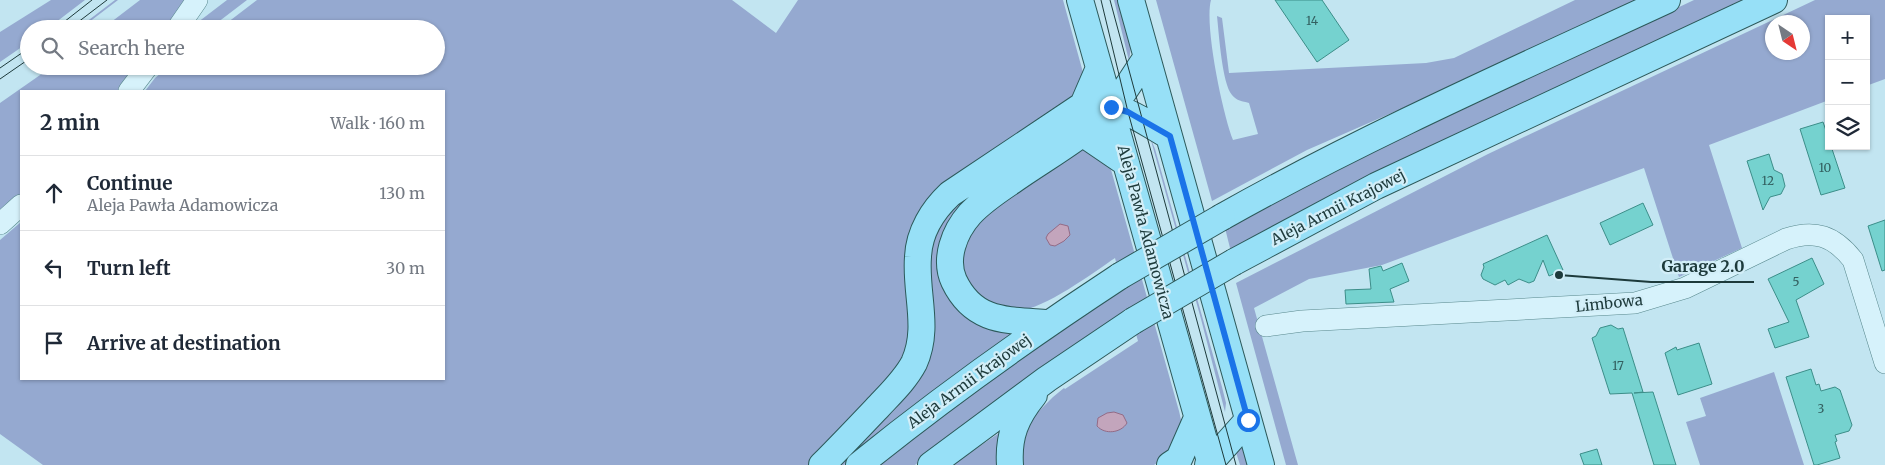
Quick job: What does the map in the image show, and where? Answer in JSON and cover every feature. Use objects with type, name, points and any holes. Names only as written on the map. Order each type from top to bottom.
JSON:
[{"type":"main road","name":"Aleja Pawła Adamowicza","points":[[1080,0],[1197,418],[1213,464]]},
{"type":"main road","points":[[1131,0],[1261,465]]},
{"type":"main road","name":"Aleja Armii Krajowej","points":[[859,465],[951,392],[1048,323],[1120,276],[1222,216],[1401,124],[1667,0]]},
{"type":"main road","name":"Aleja Armii Krajowej","points":[[931,465],[1047,379],[1133,321],[1234,262],[1376,186],[1774,0]]},
{"type":"main road","points":[[1048,323],[1003,319],[979,312],[969,304],[961,294],[952,276],[950,256],[953,243],[958,231],[970,214],[995,193],[1104,117],[1147,57]]},
{"type":"main road","points":[[822,465],[903,380],[914,362],[921,342],[922,321],[918,257],[922,236],[931,216],[950,194],[1083,106],[1099,68]]},
{"type":"main road","points":[[1083,106],[1111,107],[1128,112],[1170,136]]},
{"type":"main road","points":[[1082,133],[1126,163]]},
{"type":"main road","points":[[1010,465],[1008,448],[1020,413],[1047,379]]},
{"type":"main road","points":[[1197,418],[1175,462],[1213,464],[1248,420]]},
{"type":"street","points":[[187,15],[210,0]]},
{"type":"street","points":[[131,90],[142,75]]},
{"type":"street","points":[[0,224],[20,206]]},
{"type":"street","name":"Limbowa","points":[[1266,326],[1311,320],[1635,303],[1685,288],[1786,239],[1799,234],[1812,234],[1833,241],[1843,248],[1853,260],[1885,362]]},
{"type":"shaded area","points":[[51,0],[85,0],[59,20],[20,20],[20,48],[0,62],[0,32]]},
{"type":"shaded area","points":[[115,0],[118,0],[92,20],[89,20]]},
{"type":"shaded area","points":[[140,0],[186,0],[172,20],[114,20]]},
{"type":"shaded area","points":[[227,0],[247,0],[221,20],[201,20]]},
{"type":"shaded area","points":[[257,0],[732,0],[776,33],[798,0],[1063,0],[1084,76],[1081,92],[958,178],[912,293],[906,360],[814,465],[43,465],[0,434],[0,240],[20,223],[20,380],[445,380],[445,90],[146,90],[158,75],[445,75],[445,20],[231,20]]},
{"type":"shaded area","points":[[1114,0],[1122,0],[1131,47],[1129,61]]},
{"type":"shaded area","points":[[1156,0],[1211,0],[1210,29],[1212,49],[1220,91],[1233,140],[1258,134],[1249,103],[1236,98],[1229,89],[1222,58],[1217,16],[1222,18],[1229,73],[1426,63],[1454,58],[1575,0],[1639,0],[1435,94],[1307,150],[1212,201]]},
{"type":"shaded area","points":[[1694,0],[1751,0],[1231,252],[1225,228],[1387,145]]},
{"type":"shaded area","points":[[1815,0],[1885,0],[1885,79],[1870,85],[1870,15],[1825,15],[1825,102],[1709,145],[1742,248],[1679,277],[1644,168],[1382,265],[1309,279],[1254,308],[1298,465],[1286,465],[1236,283],[1488,154],[1765,24],[1765,60],[1810,60],[1810,15],[1783,15]]},
{"type":"shaded area","points":[[40,75],[133,75],[122,90],[20,90],[20,196],[0,214],[0,103]]},
{"type":"shaded area","points":[[1150,137],[1222,387],[1226,403],[1225,412],[1201,319]]},
{"type":"shaded area","points":[[1084,146],[1110,166],[1179,411],[1182,424],[1167,457],[1154,465],[1018,465],[1021,442],[1034,416],[1064,388],[1138,341],[1130,312],[944,442],[915,465],[874,465],[929,422],[1123,288],[1115,258],[1053,298],[1027,309],[1017,310],[976,298],[959,261],[975,221]]},
{"type":"shaded area","points":[[990,187],[940,270],[1023,328],[844,465],[834,465],[894,404],[928,247],[954,202]]},
{"type":"shaded area","points":[[1060,224],[1068,226],[1070,235],[1055,246],[1050,245],[1046,238]]},
{"type":"shaded area","points":[[1774,372],[1804,465],[1700,465],[1686,422],[1706,416],[1700,398]]},
{"type":"shaded area","points":[[1114,412],[1123,415],[1127,423],[1121,429],[1108,432],[1097,426],[1098,418],[1107,413]]},
{"type":"shaded area","points":[[1005,429],[999,465],[952,465]]},
{"type":"shaded area","points":[[1239,433],[1252,465],[1240,465],[1234,446]]},
{"type":"building","points":[[1275,0],[1322,0],[1349,40],[1317,62]]},
{"type":"building","points":[[1823,122],[1825,128],[1825,150],[1832,150],[1845,188],[1821,195],[1800,129]]},
{"type":"building","points":[[1769,154],[1774,170],[1782,174],[1785,186],[1781,194],[1770,197],[1763,210],[1747,161]]},
{"type":"building","points":[[1643,203],[1653,225],[1610,245],[1600,223]]},
{"type":"building","points":[[1885,220],[1885,270],[1882,271],[1868,226]]},
{"type":"building","points":[[1547,235],[1563,270],[1549,276],[1543,260],[1534,281],[1529,283],[1519,279],[1508,285],[1505,280],[1495,285],[1483,279],[1481,275],[1484,267],[1483,264]]},
{"type":"building","points":[[1812,258],[1824,284],[1796,300],[1809,337],[1775,348],[1768,329],[1789,322],[1768,279]]},
{"type":"building","points":[[1402,263],[1409,281],[1390,289],[1394,302],[1346,304],[1345,290],[1371,289],[1369,269],[1381,266],[1383,271]]},
{"type":"building","points":[[1611,325],[1618,329],[1623,328],[1643,392],[1634,393],[1653,392],[1676,465],[1654,465],[1632,393],[1610,394],[1592,338],[1596,336],[1600,328]]},
{"type":"building","points":[[1699,343],[1712,384],[1678,395],[1665,353],[1676,347],[1677,350]]},
{"type":"building","points":[[1811,369],[1816,385],[1819,384],[1821,391],[1835,387],[1840,390],[1852,425],[1849,431],[1835,435],[1840,458],[1817,465],[1814,465],[1786,377]]},
{"type":"building","points":[[1597,449],[1602,465],[1584,465],[1580,454]]},
{"type":"tram line","points":[[66,20],[92,0]]},
{"type":"tram line","points":[[81,20],[107,0]]},
{"type":"tram line","points":[[1101,0],[1128,112],[1226,465]]},
{"type":"tram line","points":[[1110,0],[1236,465]]},
{"type":"tram line","points":[[0,68],[20,54]]},
{"type":"tram line","points":[[0,79],[20,65]]},
{"type":"place","name":"Garage 2.0","points":[[1559,275]]},
{"type":"route","points":[[1111,107],[1128,112],[1170,136],[1248,420]]}]
